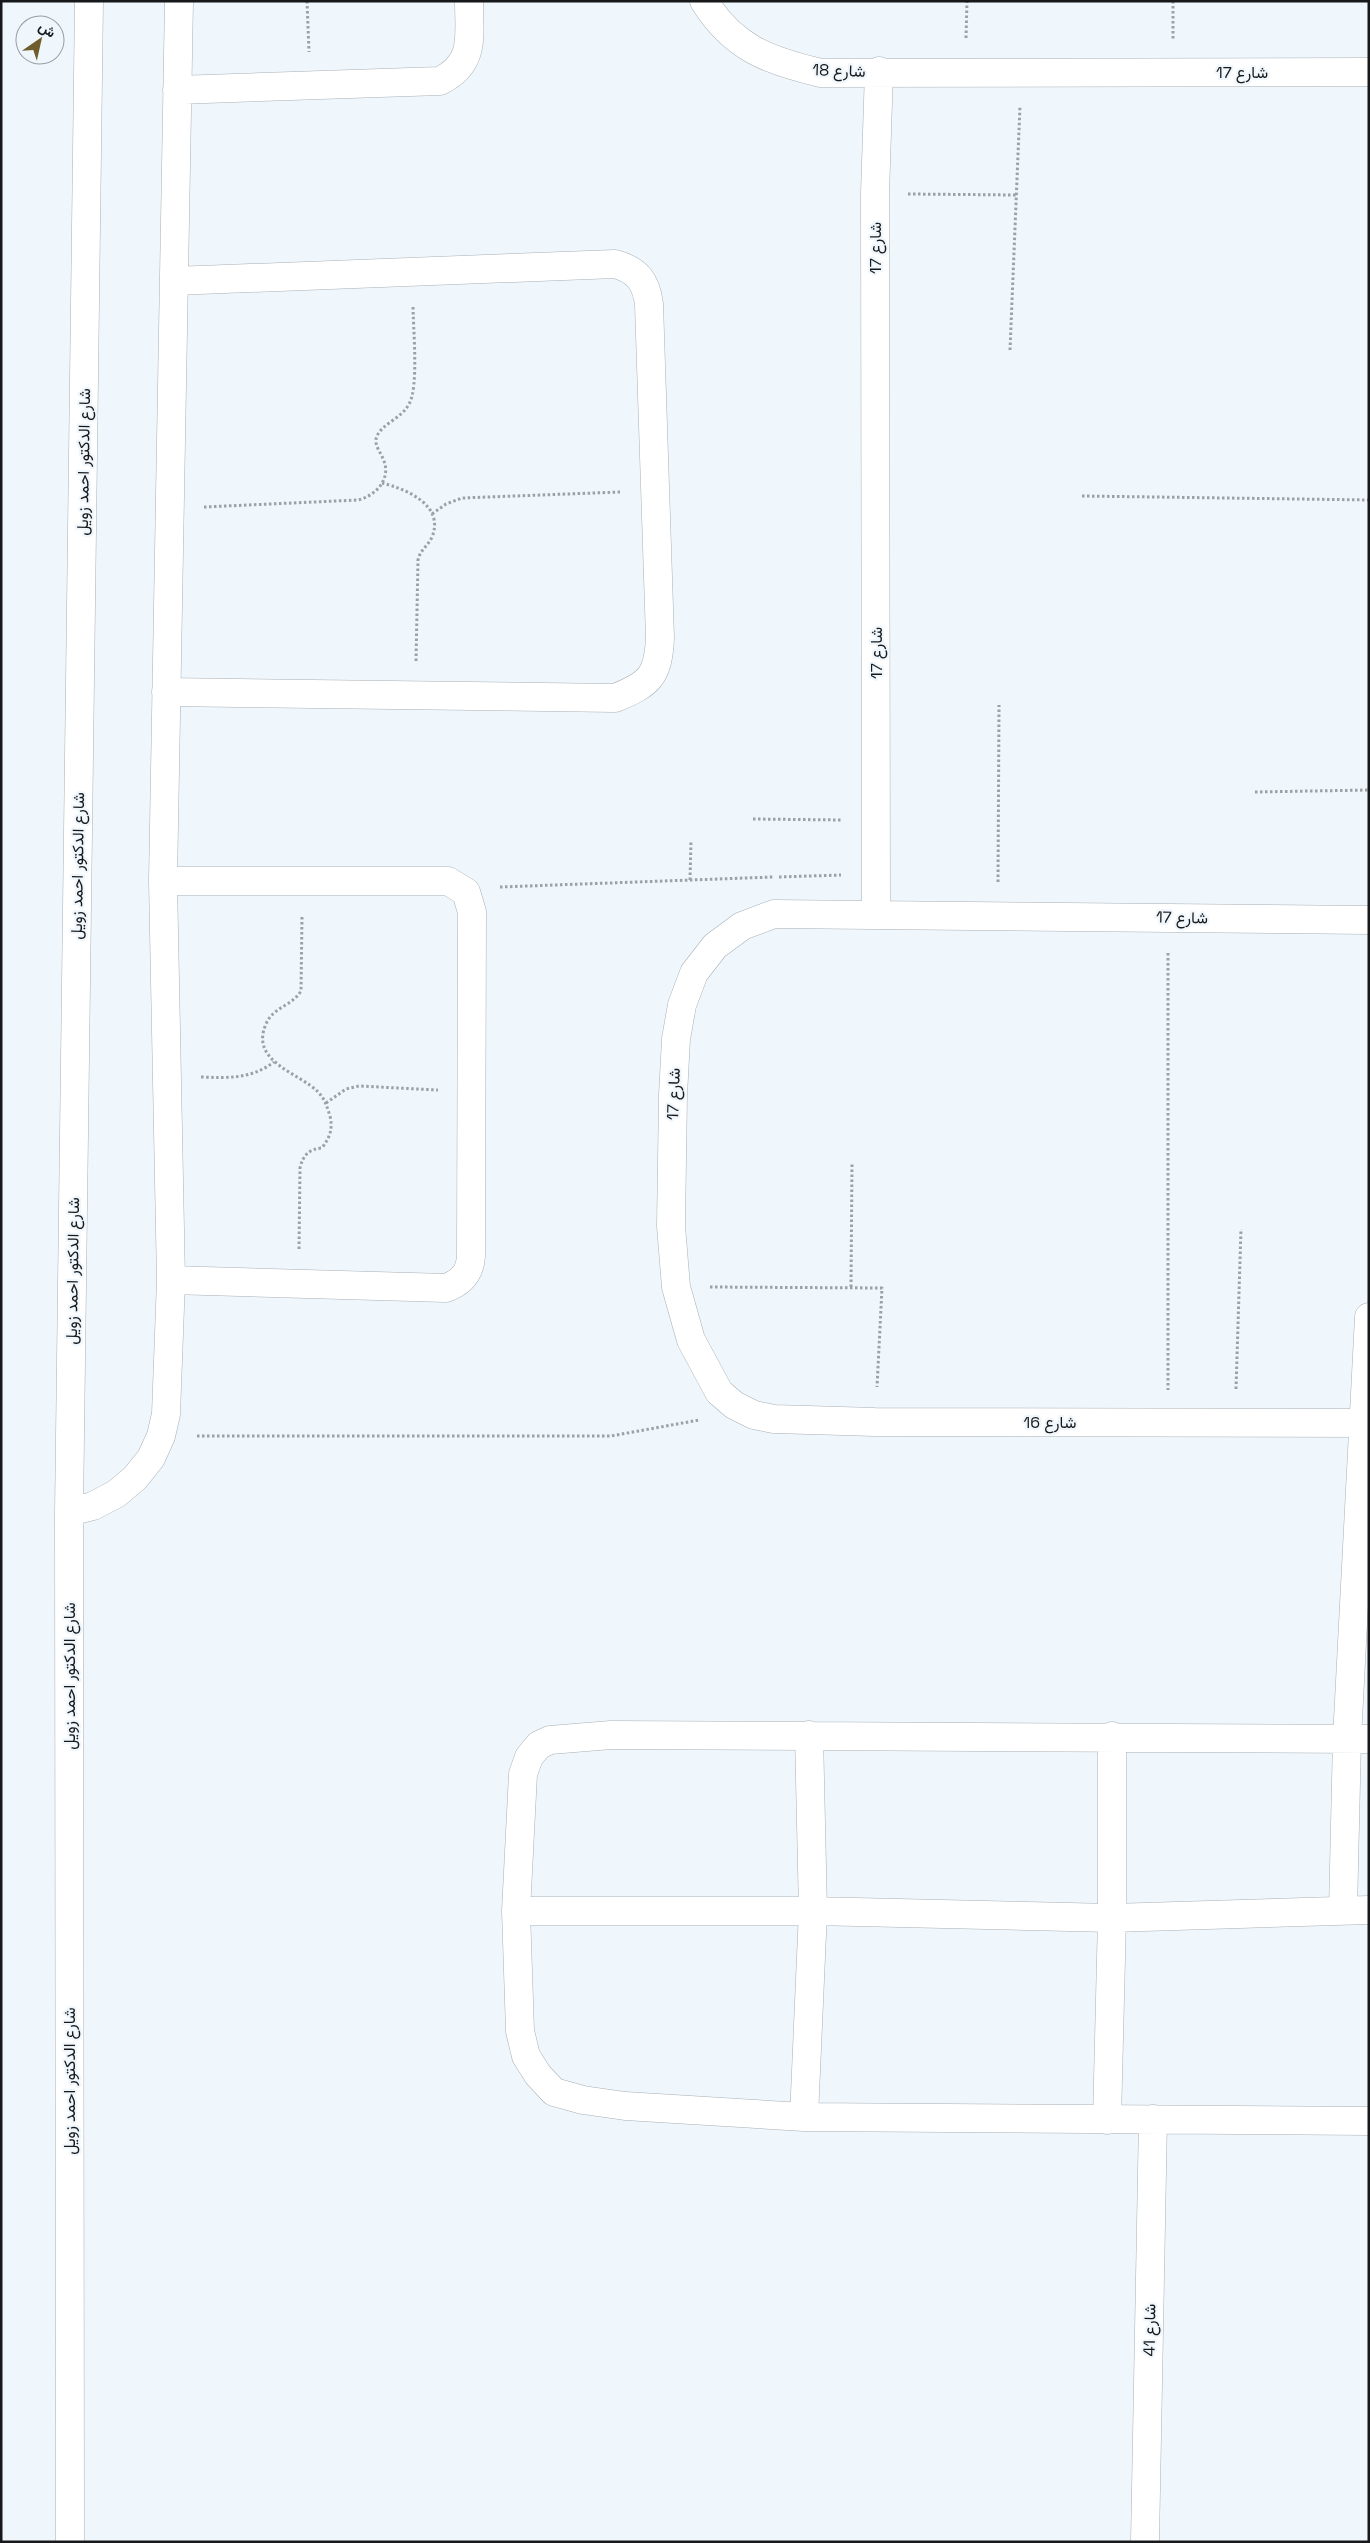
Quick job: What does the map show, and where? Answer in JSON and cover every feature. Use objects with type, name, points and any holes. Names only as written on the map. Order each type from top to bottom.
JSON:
[{"type":"street","name":"شارع الدكتور احمد زويل","points":[[70,2542],[69,1512],[89,1]]},
{"type":"street","points":[[69,1512],[93,1506],[116,1494],[135,1478],[150,1458],[161,1436],[166,1414],[171,1280],[163,881],[179,1]]},
{"type":"street","points":[[177,90],[440,81],[450,76],[459,68],[469,47],[469,1]]},
{"type":"street","name":"شارع 18","points":[[704,1],[714,17],[744,45],[780,64],[821,73],[879,71]]},
{"type":"street","name":"شارع 17","points":[[876,914],[875,194],[879,71],[1369,72]]},
{"type":"street","points":[[166,692],[616,698],[638,689],[652,678],[659,659],[660,638],[649,304],[647,289],[640,276],[629,268],[615,264],[174,281]]},
{"type":"street","points":[[163,881],[448,881],[460,888],[468,897],[472,912],[470,1264],[462,1280],[446,1288],[171,1280]]},
{"type":"street","name":"شارع 17","points":[[734,1405],[719,1392],[690,1340],[676,1286],[672,1226],[672,1095],[676,1038],[682,1005],[694,973],[715,946],[742,926],[774,914],[1369,920]]},
{"type":"street","points":[[516,1911],[813,1911],[1112,1918],[1356,1910],[1358,1739],[1369,1317]]},
{"type":"street","name":"شارع 16","points":[[734,1405],[754,1415],[774,1419],[875,1422],[1367,1423]]},
{"type":"street","points":[[1358,1739],[809,1734],[611,1735],[550,1740],[539,1745],[529,1757],[523,1774],[516,1911],[520,2031],[526,2056],[538,2075],[554,2092],[583,2100],[625,2106],[804,2117],[1369,2121]]},
{"type":"street","points":[[804,2117],[813,1911],[809,1734]]},
{"type":"street","points":[[1107,2120],[1112,1918],[1112,1736]]},
{"type":"street","name":"شارع 41","points":[[1145,2542],[1153,2119]]},
{"type":"path","points":[[307,1],[310,85]]},
{"type":"path","points":[[1010,350],[1022,71]]},
{"type":"path","points":[[875,194],[1016,195]]},
{"type":"path","points":[[169,508],[368,498],[382,483],[385,462],[377,448],[377,436],[384,428],[402,416],[410,403],[414,388],[413,272]]},
{"type":"path","points":[[382,483],[399,487],[414,494],[427,505],[432,514],[432,535],[419,554],[418,560],[415,695]]},
{"type":"path","points":[[432,514],[446,504],[462,498],[655,491]]},
{"type":"path","points":[[1082,496],[1369,500]]},
{"type":"path","points":[[998,705],[998,916]]},
{"type":"path","points":[[1255,792],[1369,790]]},
{"type":"path","points":[[753,818],[876,820]]},
{"type":"path","points":[[690,880],[691,840]]},
{"type":"path","points":[[460,888],[876,873]]},
{"type":"path","points":[[298,1284],[300,1168],[304,1156],[315,1149],[322,1148],[331,1132],[326,1103],[312,1086],[287,1073],[274,1062],[264,1048],[263,1036],[265,1024],[272,1014],[296,998],[302,982],[302,881]]},
{"type":"path","points":[[1168,917],[1168,1423]]},
{"type":"path","points":[[166,1076],[235,1078],[263,1070],[274,1062]]},
{"type":"path","points":[[326,1103],[346,1089],[359,1086],[471,1092]]},
{"type":"path","points":[[851,1288],[852,1163]]},
{"type":"path","points":[[1235,1423],[1240,1230]]},
{"type":"path","points":[[676,1286],[882,1288],[875,1422]]},
{"type":"path","points":[[161,1436],[611,1436],[697,1420],[734,1405]]}]
